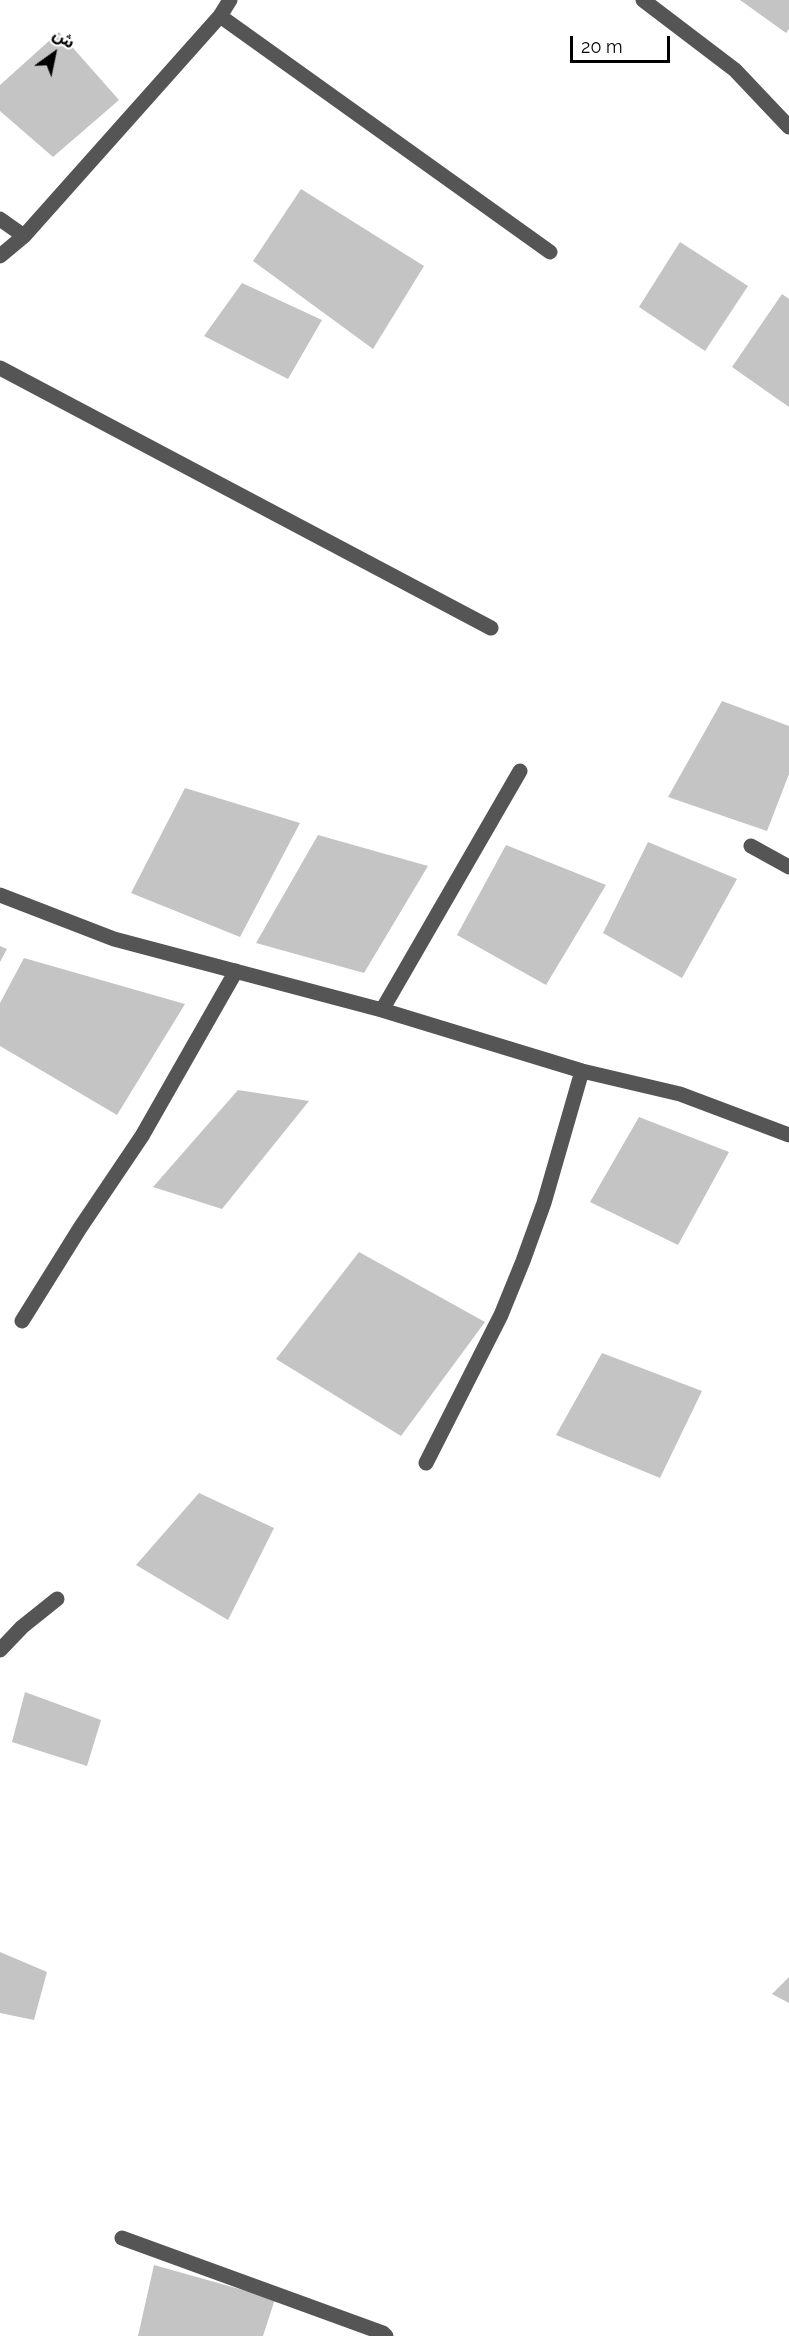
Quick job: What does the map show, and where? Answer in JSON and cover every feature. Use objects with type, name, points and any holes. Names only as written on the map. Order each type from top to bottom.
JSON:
[{"type":"street","points":[[0,256],[24,236],[220,16],[230,0]]},
{"type":"street","points":[[643,0],[735,70],[789,127]]},
{"type":"street","points":[[220,16],[550,252]]},
{"type":"street","points":[[0,219],[24,236]]},
{"type":"street","points":[[0,368],[491,628]]},
{"type":"street","points":[[382,1010],[520,771]]},
{"type":"street","points":[[751,846],[789,867]]},
{"type":"street","points":[[0,895],[114,939],[382,1010],[582,1071],[680,1094],[789,1135]]},
{"type":"street","points":[[22,1321],[92,1209],[142,1136],[236,971]]},
{"type":"street","points":[[426,1463],[501,1315],[519,1272],[544,1203],[582,1071]]},
{"type":"street","points":[[0,1650],[22,1627],[57,1599]]},
{"type":"street","points":[[122,2238],[386,2336]]},
{"type":"building","points":[[740,0],[789,0],[789,29],[786,33]]},
{"type":"building","points":[[59,32],[119,100],[53,157],[0,111],[0,85]]},
{"type":"building","points":[[301,189],[424,266],[373,349],[253,261]]},
{"type":"building","points":[[680,242],[748,286],[705,351],[639,307]]},
{"type":"building","points":[[242,283],[322,320],[288,379],[204,336]]},
{"type":"building","points":[[782,294],[789,299],[789,407],[732,367]]},
{"type":"building","points":[[722,701],[789,726],[789,774],[767,831],[668,797]]},
{"type":"building","points":[[185,788],[300,823],[240,937],[131,893]]},
{"type":"building","points":[[318,835],[428,866],[364,973],[256,943]]},
{"type":"building","points":[[648,842],[737,879],[682,978],[603,933]]},
{"type":"building","points":[[506,845],[606,885],[546,985],[457,935]]},
{"type":"building","points":[[0,946],[7,949],[0,962]]},
{"type":"building","points":[[24,958],[185,1004],[117,1115],[0,1046],[0,1003]]},
{"type":"building","points":[[238,1090],[309,1101],[222,1209],[153,1187]]},
{"type":"building","points":[[639,1117],[729,1152],[678,1245],[590,1202]]},
{"type":"building","points":[[359,1252],[485,1322],[401,1436],[276,1359]]},
{"type":"building","points":[[602,1353],[702,1391],[660,1478],[556,1435]]},
{"type":"building","points":[[199,1493],[274,1528],[228,1620],[136,1565]]},
{"type":"building","points":[[25,1692],[101,1720],[87,1766],[12,1742]]},
{"type":"building","points":[[0,1952],[47,1972],[34,2020],[0,2013]]},
{"type":"building","points":[[789,1977],[789,2003],[772,1994]]},
{"type":"building","points":[[154,2265],[275,2299],[263,2336],[138,2336]]}]
